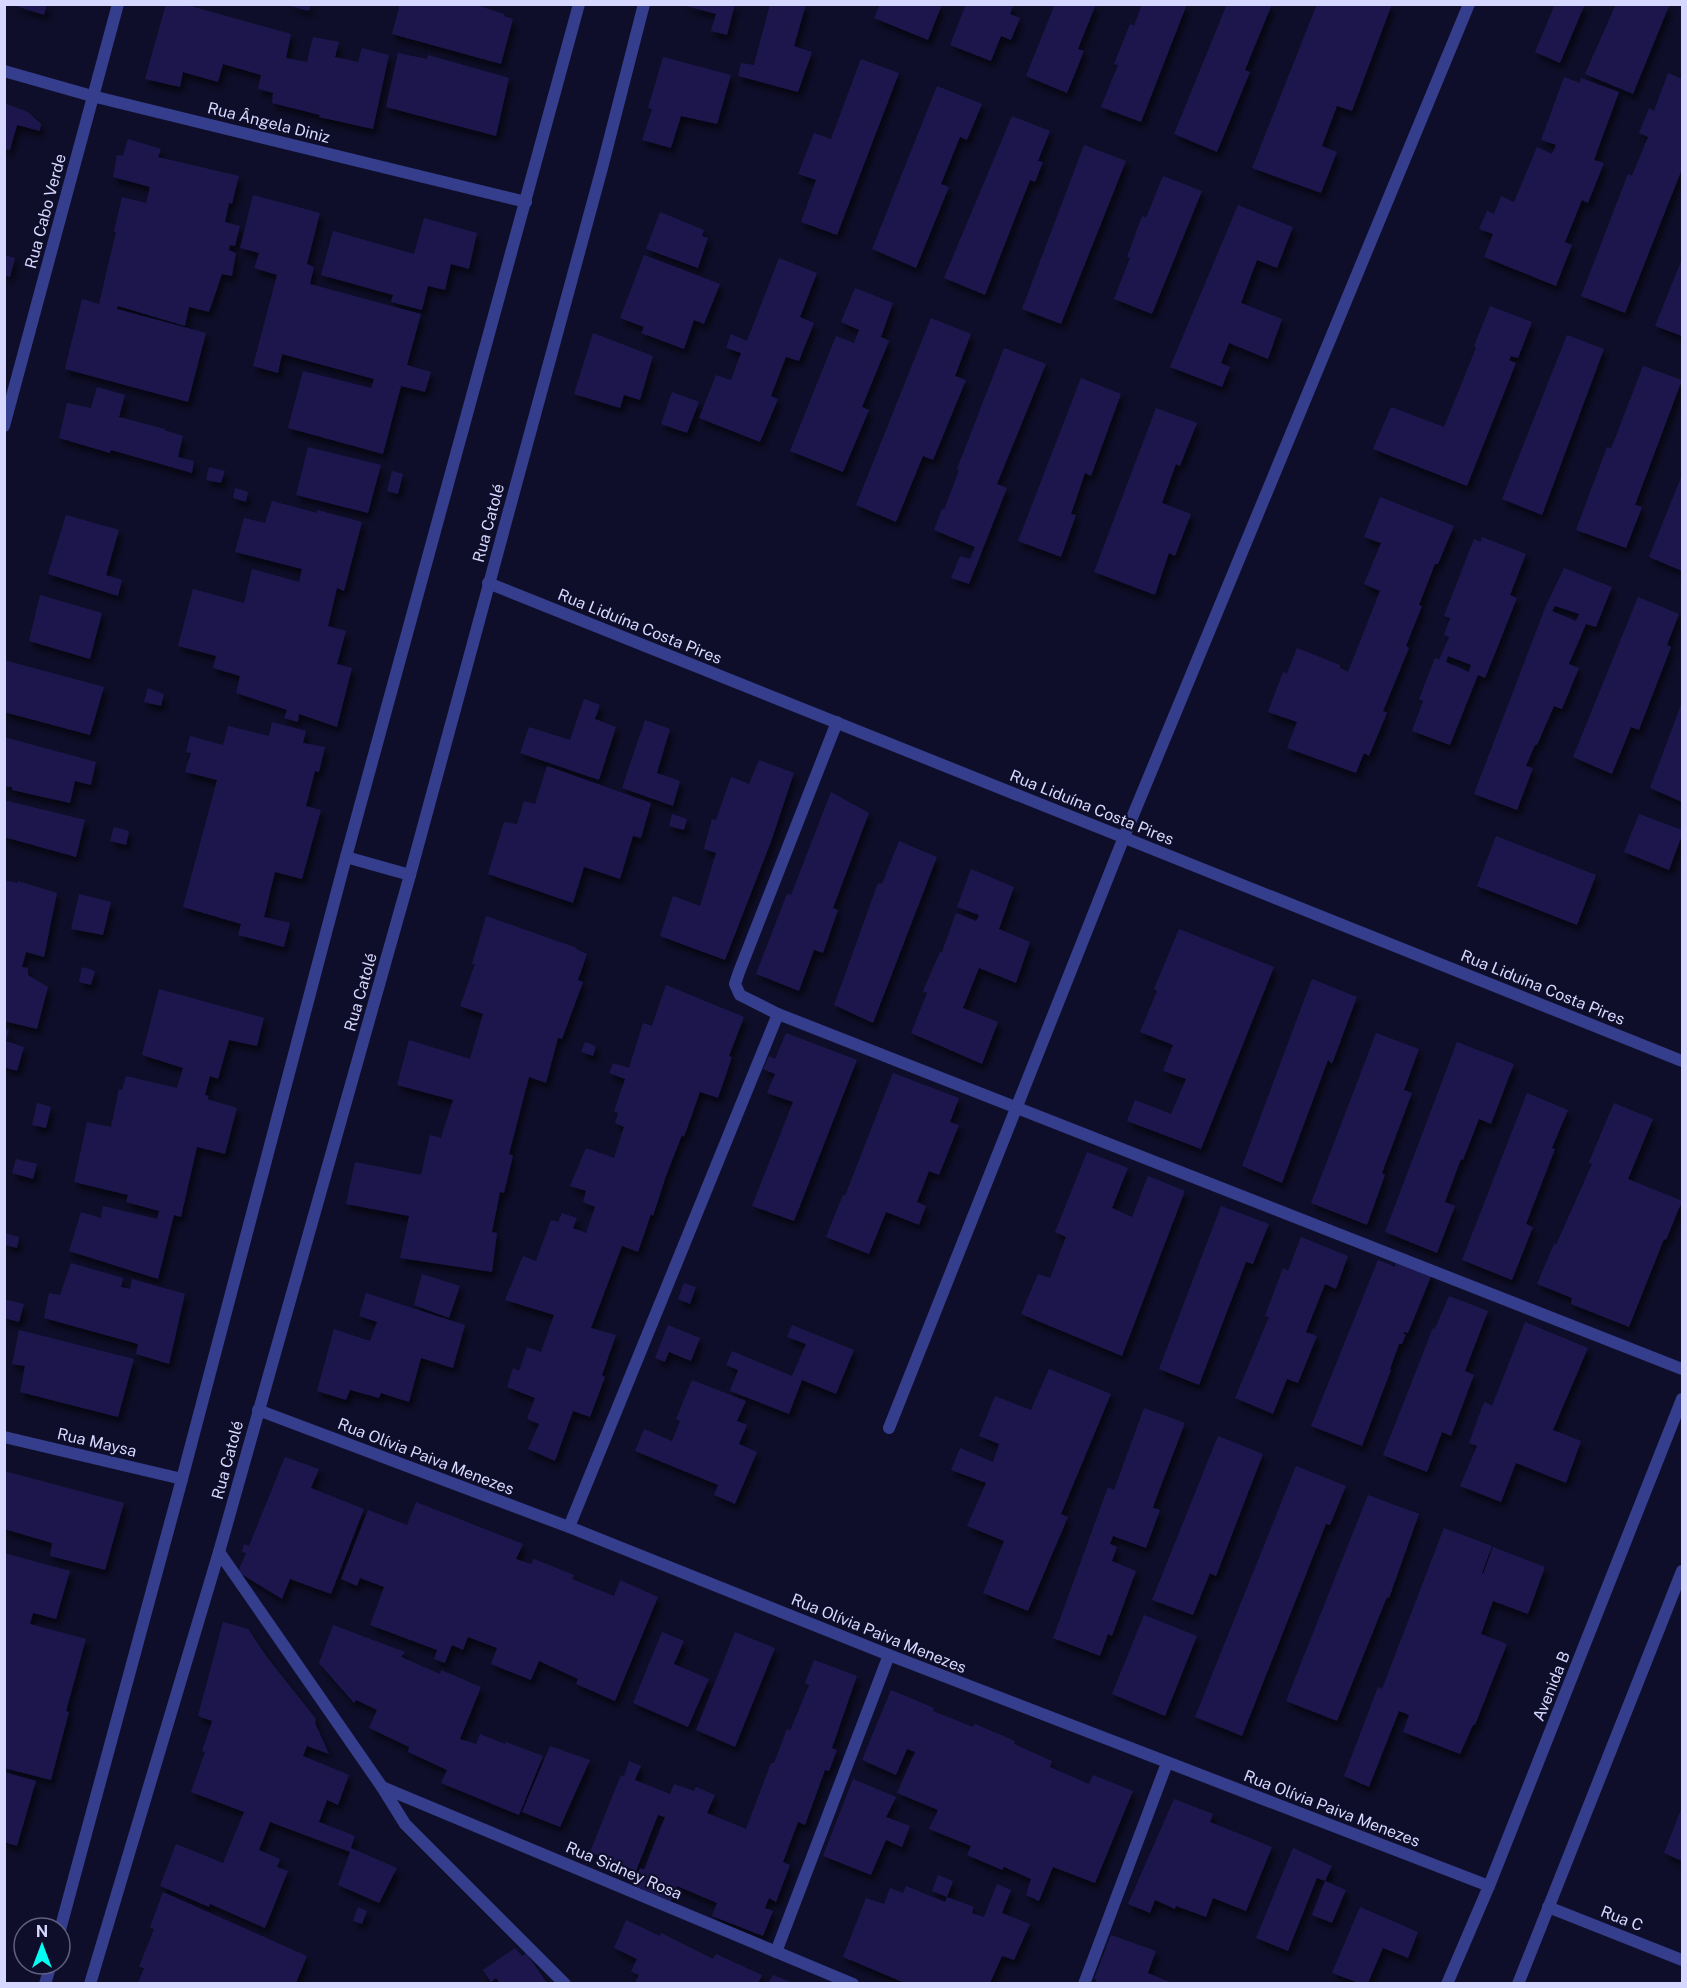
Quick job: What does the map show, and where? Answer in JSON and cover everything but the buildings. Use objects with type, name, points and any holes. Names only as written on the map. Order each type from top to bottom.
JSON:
[{"type":"street","name":"Rua Cabo Verde","points":[[4,426],[118,4]]},
{"type":"street","points":[[64,1916],[346,857],[579,4]]},
{"type":"street","name":"Rua Catolé","points":[[90,1983],[219,1552],[410,876],[602,168],[644,4]]},
{"type":"street","points":[[889,1428],[1124,837],[1469,4]]},
{"type":"street","name":"Rua Ângela Diniz","points":[[4,71],[92,96],[526,202]]},
{"type":"street","name":"Rua Liduína Costa Pires","points":[[488,584],[1683,1061]]},
{"type":"street","points":[[837,722],[735,984],[740,994],[778,1014],[1683,1369]]},
{"type":"street","points":[[346,857],[410,876]]},
{"type":"street","points":[[569,1527],[778,1014]]},
{"type":"street","name":"Avenida B","points":[[1447,1983],[1489,1886],[1683,1399]]},
{"type":"street","name":"Rua Olívia Paiva Menezes","points":[[258,1410],[569,1527],[1167,1764],[1489,1886]]},
{"type":"street","name":"Rua Maysa","points":[[4,1437],[182,1479]]},
{"type":"street","points":[[219,1552],[382,1787],[405,1824],[565,1983]]},
{"type":"street","points":[[1518,1983],[1683,1571]]},
{"type":"street","points":[[776,1952],[888,1655]]},
{"type":"street","points":[[1084,1983],[1167,1764]]},
{"type":"street","name":"Rua Sidney Rosa","points":[[382,1787],[853,1983]]},
{"type":"street","name":"Rua C","points":[[1548,1907],[1683,1960]]}]
